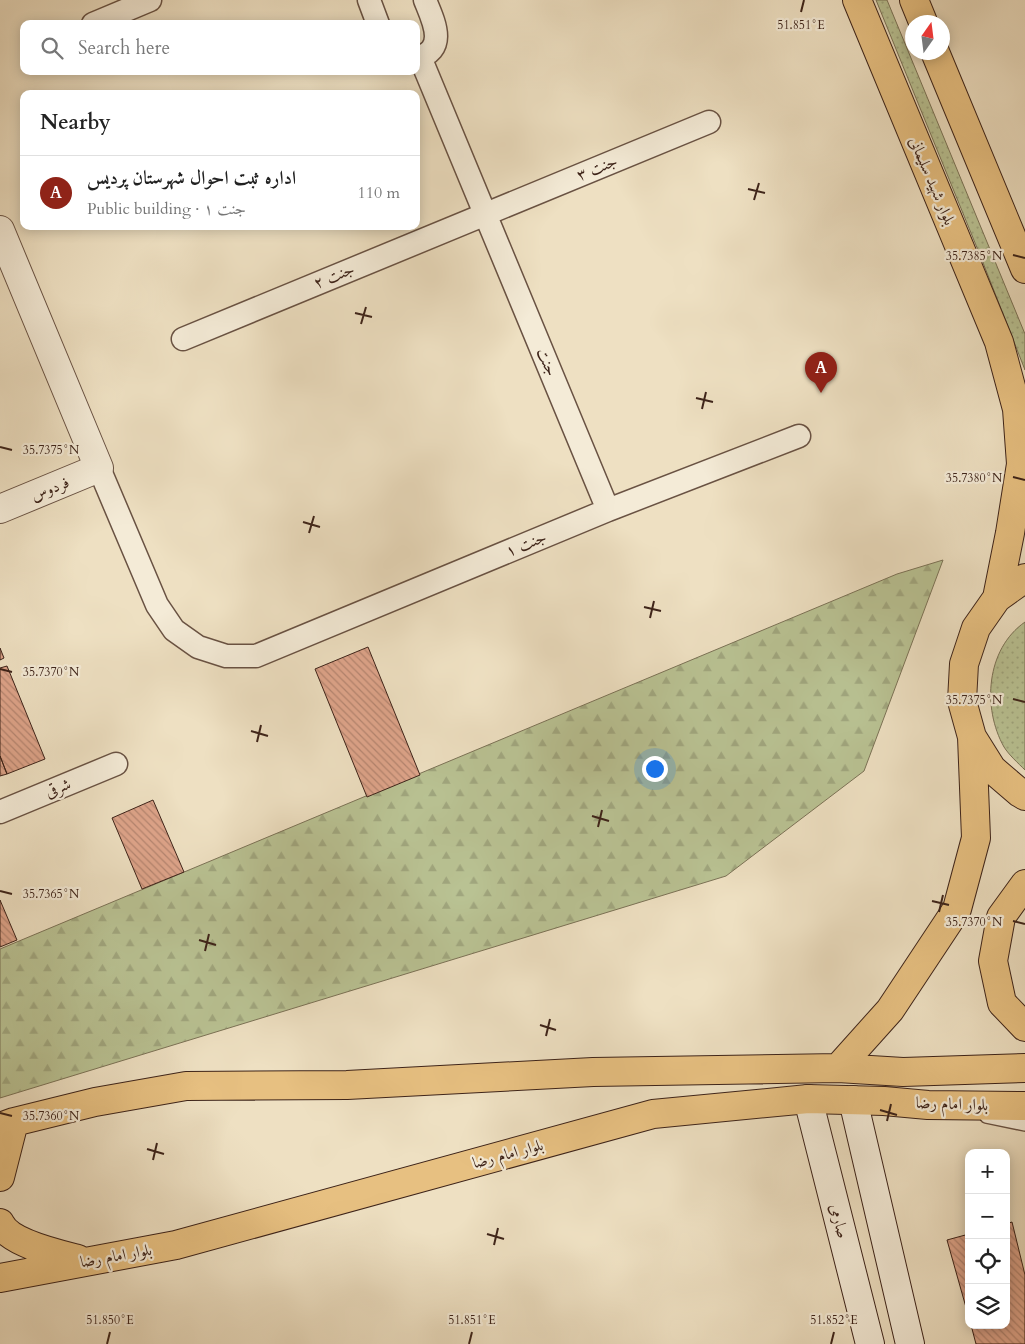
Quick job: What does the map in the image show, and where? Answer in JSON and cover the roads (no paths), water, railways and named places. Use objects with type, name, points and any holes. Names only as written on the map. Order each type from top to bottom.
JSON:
[{"type":"main road","name":"بلوار شهید سلیمانی","points":[[857,0],[999,342],[1017,409],[1021,464],[998,598]]},
{"type":"main road","points":[[914,0],[920,15]]},
{"type":"main road","points":[[938,60],[1025,269]]},
{"type":"main road","points":[[0,230],[100,468]]},
{"type":"main road","name":"فردوس","points":[[0,509],[100,468]]},
{"type":"main road","points":[[838,1068],[890,1010],[957,909],[976,838],[972,737],[962,701],[964,664],[976,628],[998,598],[1025,578]]},
{"type":"main road","points":[[972,737],[992,769],[1025,796]]},
{"type":"main road","points":[[1025,884],[1001,917],[993,961],[1002,1003],[1025,1027]]},
{"type":"main road","name":"بلوار امام رضا","points":[[7,1125],[95,1102],[186,1086],[347,1085],[593,1072],[838,1068],[903,1072],[1025,1068]]},
{"type":"main road","name":"بلوار امام رضا","points":[[0,1278],[176,1245],[653,1114],[808,1099],[1025,1106]]},
{"type":"main road","name":"صارمی","points":[[808,1099],[870,1344]]},
{"type":"main road","points":[[853,1100],[910,1344]]},
{"type":"main road","points":[[0,1177],[7,1125]]},
{"type":"main road","points":[[0,1223],[10,1235],[45,1251],[85,1261]]},
{"type":"street","points":[[102,20],[150,0]]},
{"type":"street","points":[[369,0],[376,20]]},
{"type":"street","points":[[420,57],[433,46],[436,37],[436,28],[425,0]]},
{"type":"street","name":"جنت","points":[[420,63],[608,510]]},
{"type":"street","name":"جنت ۳","points":[[485,214],[709,122]]},
{"type":"street","name":"جنت ۲","points":[[182,339],[485,214]]},
{"type":"street","name":"جنت ۱","points":[[100,468],[157,605],[174,630],[198,647],[226,656],[256,656],[608,510],[799,436]]},
{"type":"street","name":"شرقی","points":[[0,812],[116,764]]},
{"type":"lane","points":[[928,1104],[1025,1125]]},
{"type":"place","name":"اداره ثبت احوال شهرستان پردیس","points":[[821,393]]}]
